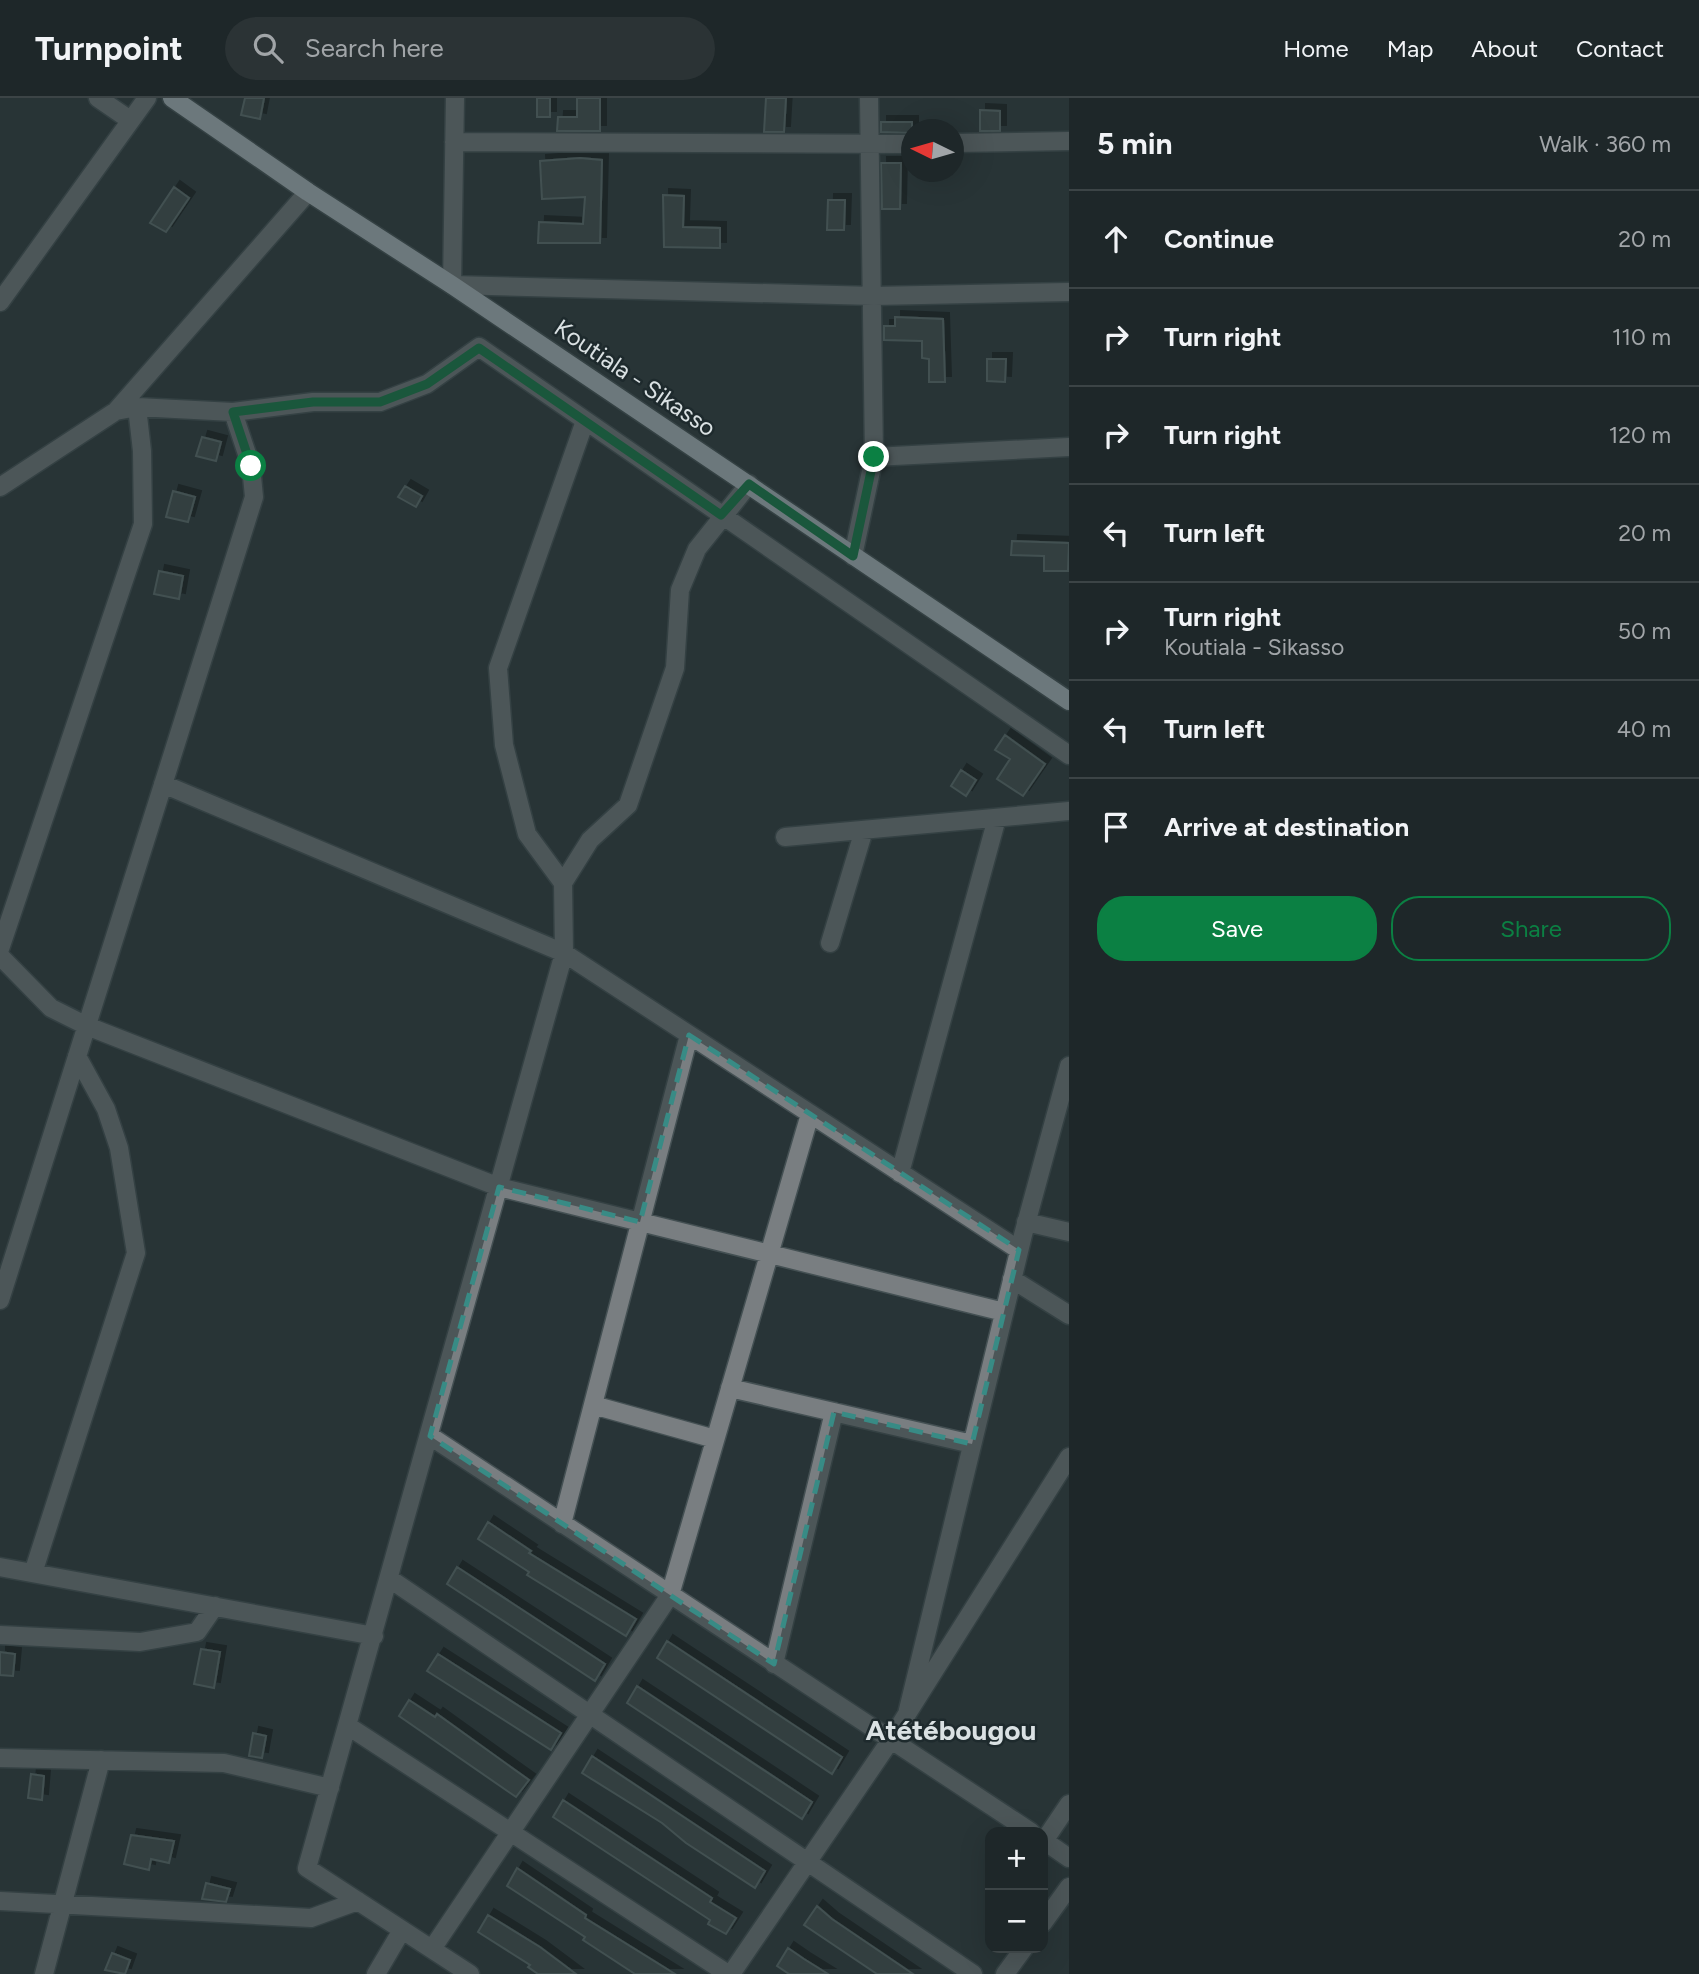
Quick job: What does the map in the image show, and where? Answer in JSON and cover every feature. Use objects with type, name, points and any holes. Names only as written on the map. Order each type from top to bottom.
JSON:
[{"type":"main road","name":"Koutiala - Sikasso","points":[[172,98],[308,192],[452,285],[1069,701]]},
{"type":"street","points":[[98,98],[130,120]]},
{"type":"street","points":[[0,302],[146,98]]},
{"type":"street","points":[[455,98],[452,285],[874,296],[1069,292]]},
{"type":"street","points":[[853,556],[874,457],[874,296],[869,98]]},
{"type":"street","points":[[964,143],[1069,141]]},
{"type":"street","points":[[454,142],[901,144]]},
{"type":"street","points":[[0,487],[116,411],[308,192]]},
{"type":"street","points":[[116,411],[137,407],[233,412],[313,402],[380,402],[427,384],[479,348],[1069,755]]},
{"type":"street","points":[[0,949],[143,524],[142,451],[137,407]]},
{"type":"street","points":[[0,1300],[254,497],[251,466],[233,412]]},
{"type":"street","points":[[563,883],[527,834],[504,744],[498,668],[585,421]]},
{"type":"street","points":[[874,457],[1069,447]]},
{"type":"street","points":[[470,1974],[307,1868],[564,953],[563,883],[590,840],[628,805],[675,668],[680,590],[696,550],[721,515],[749,484]]},
{"type":"street","points":[[163,785],[564,953],[1019,1250]]},
{"type":"street","points":[[785,837],[1069,811]]},
{"type":"street","points":[[900,1173],[997,818]]},
{"type":"street","points":[[830,943],[864,830]]},
{"type":"street","points":[[0,956],[51,1008],[87,1026],[499,1187],[1004,1312]]},
{"type":"street","points":[[562,1524],[690,1035]]},
{"type":"street","points":[[33,1573],[136,1254],[119,1148],[106,1109],[77,1056]]},
{"type":"street","points":[[907,1714],[1019,1250],[1069,1066]]},
{"type":"street","points":[[432,1949],[670,1595],[810,1114]]},
{"type":"street","points":[[1027,1222],[1069,1232]]},
{"type":"street","points":[[1012,1279],[1069,1315]]},
{"type":"street","points":[[730,1388],[972,1444]]},
{"type":"street","points":[[593,1405],[715,1439]]},
{"type":"street","points":[[774,1664],[834,1412]]},
{"type":"street","points":[[430,1436],[1022,1827]]},
{"type":"street","points":[[348,1726],[729,1974],[891,1741],[1069,1457]]},
{"type":"street","points":[[0,1567],[374,1636]]},
{"type":"street","points":[[390,1579],[972,1974]]},
{"type":"street","points":[[0,1635],[141,1642],[197,1632],[215,1606]]},
{"type":"street","points":[[0,1758],[224,1763],[330,1788]]},
{"type":"street","points":[[44,1974],[101,1760]]},
{"type":"street","points":[[1048,1828],[1069,1804]]},
{"type":"street","points":[[1048,1844],[1069,1858]]},
{"type":"street","points":[[1048,1916],[1069,1887]]},
{"type":"street","points":[[0,1901],[311,1918],[358,1901]]},
{"type":"street","points":[[376,1974],[402,1930]]},
{"type":"street","points":[[1005,1974],[1020,1953]]},
{"type":"highlighted area","points":[[689,1035],[1019,1250],[972,1444],[834,1412],[774,1664],[430,1436],[499,1187],[640,1222]]},
{"type":"building","points":[[245,98],[264,98],[260,119],[241,115]]},
{"type":"building","points":[[537,98],[550,98],[550,117],[537,117]]},
{"type":"building","points":[[577,98],[600,98],[600,131],[557,131],[558,117],[577,117]]},
{"type":"building","points":[[766,98],[786,98],[784,132],[764,132]]},
{"type":"building","points":[[980,110],[1000,111],[1000,131],[980,131]]},
{"type":"building","points":[[881,122],[901,122],[901,133],[881,132]]},
{"type":"building","points":[[580,158],[602,160],[600,243],[538,243],[539,222],[583,224],[585,197],[542,199],[540,161]]},
{"type":"building","points":[[881,163],[901,163],[900,209],[882,209]]},
{"type":"building","points":[[174,187],[189,198],[166,232],[150,223]]},
{"type":"building","points":[[663,195],[684,196],[683,227],[720,228],[720,248],[664,247]]},
{"type":"building","points":[[828,200],[845,200],[844,230],[827,230]]},
{"type":"building","points":[[895,317],[943,319],[945,382],[929,382],[929,359],[922,358],[922,341],[884,340],[884,326],[895,326]]},
{"type":"building","points":[[987,359],[1006,359],[1005,382],[987,381]]},
{"type":"building","points":[[202,437],[221,442],[216,461],[196,456]]},
{"type":"building","points":[[405,486],[422,496],[416,507],[398,497]]},
{"type":"building","points":[[173,491],[195,497],[188,522],[166,517]]},
{"type":"building","points":[[1012,541],[1069,543],[1068,571],[1044,571],[1044,556],[1011,555]]},
{"type":"building","points":[[159,571],[183,576],[179,599],[154,594]]},
{"type":"building","points":[[1005,735],[1045,764],[1023,796],[997,779],[1010,759],[995,750]]},
{"type":"building","points":[[961,770],[976,780],[966,796],[951,786]]},
{"type":"building","points":[[488,1522],[531,1551],[529,1553],[636,1619],[626,1636],[527,1575],[529,1572],[478,1539]]},
{"type":"building","points":[[457,1567],[605,1664],[595,1681],[447,1584]]},
{"type":"building","points":[[667,1641],[842,1757],[832,1774],[657,1658]]},
{"type":"building","points":[[201,1649],[220,1652],[214,1688],[194,1684]]},
{"type":"building","points":[[0,1652],[15,1654],[13,1676],[0,1675]]},
{"type":"building","points":[[438,1654],[561,1733],[551,1750],[427,1671]]},
{"type":"building","points":[[637,1686],[812,1802],[802,1819],[627,1703]]},
{"type":"building","points":[[409,1700],[435,1717],[437,1714],[529,1780],[516,1797],[399,1716]]},
{"type":"building","points":[[253,1733],[266,1736],[262,1758],[249,1756]]},
{"type":"building","points":[[592,1756],[765,1871],[755,1888],[686,1843],[662,1823],[582,1773]]},
{"type":"building","points":[[31,1774],[44,1776],[42,1800],[28,1798]]},
{"type":"building","points":[[563,1800],[712,1898],[710,1902],[736,1918],[726,1934],[708,1924],[710,1920],[553,1817]]},
{"type":"building","points":[[131,1835],[174,1841],[169,1863],[151,1859],[149,1870],[124,1864]]},
{"type":"building","points":[[517,1868],[586,1915],[585,1918],[675,1974],[635,1974],[583,1940],[585,1937],[507,1886]]},
{"type":"building","points":[[206,1883],[230,1889],[226,1902],[202,1899]]},
{"type":"building","points":[[817,1906],[913,1974],[877,1974],[804,1925]]},
{"type":"building","points":[[488,1915],[540,1947],[576,1974],[538,1974],[528,1967],[530,1965],[478,1932]]},
{"type":"building","points":[[788,1948],[828,1974],[789,1974],[777,1966]]},
{"type":"building","points":[[112,1953],[130,1960],[125,1974],[105,1970]]},
{"type":"district","name":"Atétébougou","points":[[951,1730]]},
{"type":"route","points":[[251,466],[233,412],[313,402],[380,402],[427,384],[479,348],[721,515],[749,484],[853,556],[874,457]]}]
